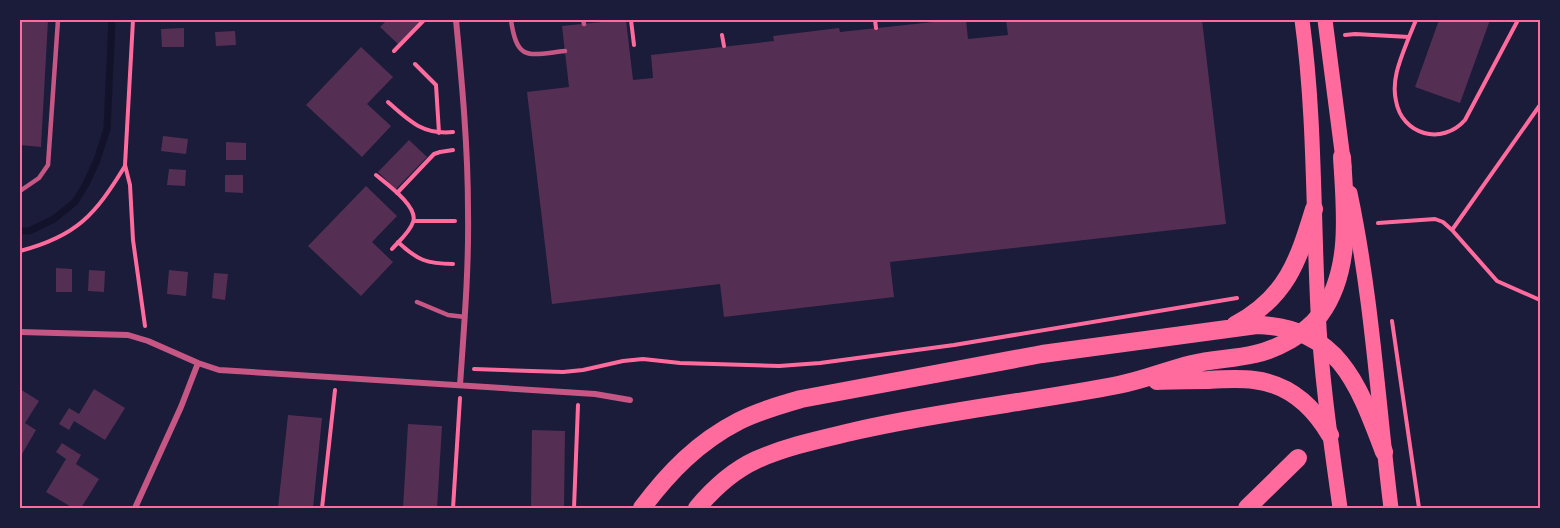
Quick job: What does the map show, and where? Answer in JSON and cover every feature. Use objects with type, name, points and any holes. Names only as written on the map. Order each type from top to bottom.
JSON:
[{"type":"highway","points":[[697,508],[713,490],[754,461],[800,444],[885,425],[1120,385],[1193,363],[1256,354],[1284,343],[1301,333],[1318,315],[1332,294],[1342,256],[1345,222],[1342,157]]},
{"type":"highway","points":[[1226,329],[1258,310],[1286,280],[1302,249],[1314,209]]},
{"type":"highway","points":[[642,508],[661,483],[701,445],[738,421],[767,409],[801,399],[1042,354],[1257,325],[1284,327],[1301,333],[1356,383],[1384,452]]},
{"type":"highway","points":[[1134,381],[1239,379],[1272,384],[1294,394],[1312,408],[1330,435]]},
{"type":"highway","points":[[1247,508],[1298,458]]},
{"type":"main road","points":[[1302,20],[1310,90],[1318,315],[1340,508]]},
{"type":"main road","points":[[1325,20],[1342,157],[1357,224],[1391,508]]},
{"type":"street","points":[[456,20],[466,130],[468,221],[460,385]]},
{"type":"street","points":[[20,332],[128,336],[148,341],[219,370],[578,392],[630,400]]},
{"type":"street","points":[[135,508],[198,363]]},
{"type":"lane","points":[[20,191],[39,178],[48,165],[58,20]]},
{"type":"lane","points":[[511,20],[513,37],[517,47],[524,53],[565,51]]},
{"type":"lane","points":[[417,302],[448,315],[465,317]]},
{"type":"path","points":[[133,20],[125,165],[130,185],[133,240],[148,341]]},
{"type":"path","points":[[394,51],[424,20]]},
{"type":"path","points":[[631,20],[634,45]]},
{"type":"path","points":[[875,20],[876,28]]},
{"type":"path","points":[[1416,20],[1395,80],[1396,101],[1402,117],[1413,128],[1428,134],[1439,135],[1458,128],[1465,120],[1518,20]]},
{"type":"path","points":[[1327,37],[1355,34],[1409,37]]},
{"type":"path","points":[[723,35],[724,46]]},
{"type":"path","points":[[415,64],[436,85],[439,133]]},
{"type":"path","points":[[388,102],[419,128],[439,133],[466,130]]},
{"type":"path","points":[[1452,230],[1540,105]]},
{"type":"path","points":[[397,194],[434,154],[467,150]]},
{"type":"path","points":[[20,251],[40,246],[63,236],[85,221],[100,204],[125,165]]},
{"type":"path","points":[[376,175],[412,209],[414,214],[414,221],[392,249]]},
{"type":"path","points":[[1378,223],[1435,219],[1443,222],[1497,281],[1540,300]]},
{"type":"path","points":[[414,221],[468,221]]},
{"type":"path","points":[[398,242],[410,253],[426,262],[467,263]]},
{"type":"path","points":[[462,368],[563,372],[643,360],[691,364],[779,366],[820,363],[954,345],[1239,298]]},
{"type":"path","points":[[1390,310],[1419,508]]},
{"type":"path","points":[[322,508],[336,377]]},
{"type":"path","points":[[453,508],[460,385]]},
{"type":"path","points":[[574,508],[578,392]]},
{"type":"building","points":[[20,20],[48,20],[41,147],[20,145]]},
{"type":"building","points":[[387,20],[421,20],[398,44],[380,27]]},
{"type":"building","points":[[626,20],[633,80],[653,78],[651,55],[774,41],[773,36],[839,28],[840,32],[966,20],[968,39],[1008,35],[1006,20],[1202,20],[1226,224],[890,262],[894,297],[724,317],[720,284],[552,304],[527,92],[569,87],[562,26]]},
{"type":"building","points":[[1439,20],[1490,20],[1460,103],[1415,87]]},
{"type":"building","points":[[184,28],[184,47],[162,47],[161,29]]},
{"type":"building","points":[[235,31],[236,45],[216,46],[215,32]]},
{"type":"building","points":[[361,47],[393,77],[367,104],[391,126],[362,157],[306,105]]},
{"type":"building","points":[[163,136],[188,139],[186,154],[161,151]]},
{"type":"building","points":[[409,140],[427,157],[396,189],[378,172]]},
{"type":"building","points":[[226,142],[246,143],[246,160],[226,160]]},
{"type":"building","points":[[169,169],[186,170],[185,186],[167,185]]},
{"type":"building","points":[[225,175],[243,175],[243,193],[225,192]]},
{"type":"building","points":[[366,186],[397,216],[372,242],[393,262],[361,296],[308,246]]},
{"type":"building","points":[[56,268],[72,269],[72,292],[56,292]]},
{"type":"building","points":[[89,270],[105,271],[104,292],[88,291]]},
{"type":"building","points":[[169,270],[188,272],[186,296],[167,294]]},
{"type":"building","points":[[214,273],[228,274],[225,300],[212,298]]},
{"type":"building","points":[[20,389],[39,401],[25,423],[36,430],[22,454],[20,452]]},
{"type":"building","points":[[94,389],[125,408],[105,440],[74,421],[69,430],[59,424],[69,408],[79,414]]},
{"type":"building","points":[[288,415],[322,418],[313,508],[278,508]]},
{"type":"building","points":[[408,424],[442,426],[437,508],[403,508]]},
{"type":"building","points":[[532,430],[565,431],[564,508],[531,508]]},
{"type":"building","points":[[62,443],[81,455],[76,464],[99,479],[81,508],[73,508],[46,492],[66,459],[56,452]]},
{"type":"waterway","points":[[20,231],[29,231],[54,219],[75,202],[97,160],[107,129],[112,20]]}]
